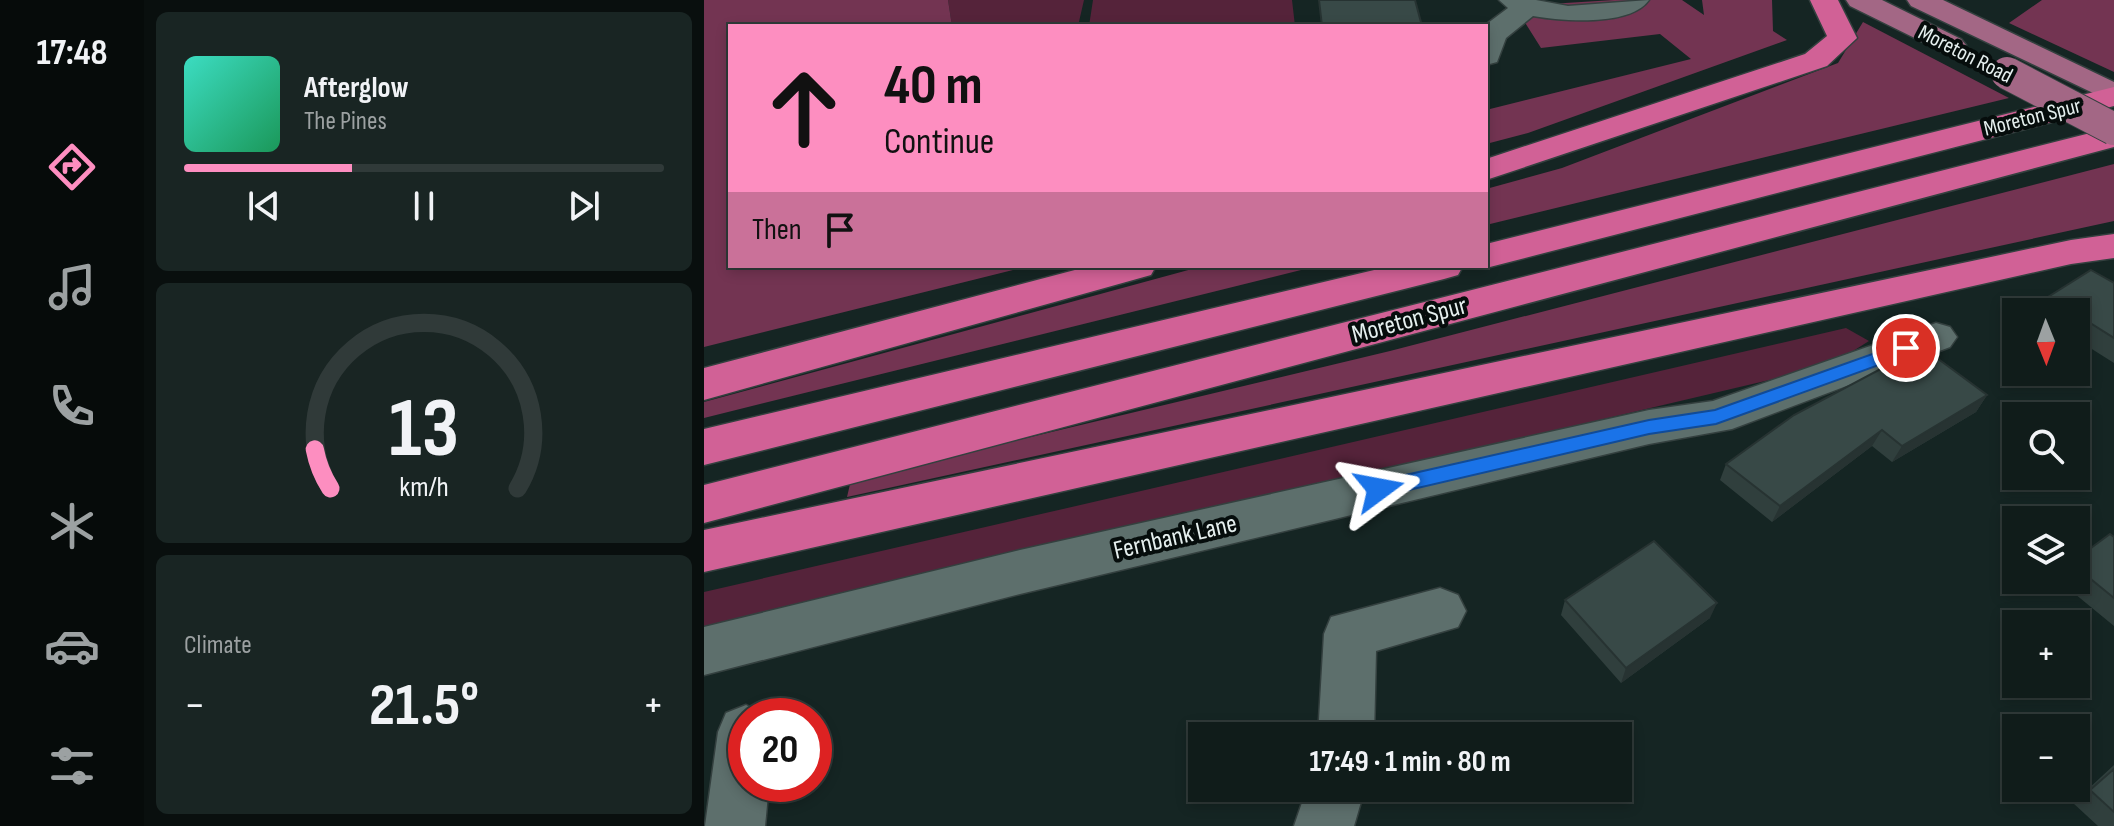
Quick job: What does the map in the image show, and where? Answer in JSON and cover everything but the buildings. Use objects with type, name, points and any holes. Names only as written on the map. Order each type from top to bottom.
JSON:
[{"type":"highway","points":[[1488,169],[1816,60],[1842,38],[1831,8],[1824,0]]},
{"type":"highway","name":"Moreton Spur","points":[[1488,255],[2114,95]]},
{"type":"highway","name":"Moreton Spur","points":[[704,504],[2114,137]]},
{"type":"highway","points":[[704,551],[2071,252],[2114,246]]},
{"type":"highway","points":[[704,384],[1130,268]]},
{"type":"highway","name":"Moreton Spur","points":[[704,447],[1436,268]]},
{"type":"main road","name":"Moreton Road","points":[[1860,0],[2114,129]]},
{"type":"main road","name":"Moreton Road","points":[[1921,0],[1982,16],[2040,58],[2114,95]]},
{"type":"main road","points":[[1982,16],[1984,48],[2007,73]]},
{"type":"street","points":[[1488,49],[1492,34],[1520,4],[1568,14],[1628,6],[1635,0]]},
{"type":"street","name":"Fernbank Lane","points":[[704,651],[1020,572],[1649,427],[1716,417],[1936,337]]},
{"type":"street","points":[[1347,722],[1350,634],[1440,611]]},
{"type":"street","points":[[735,826],[738,802]]},
{"type":"street","points":[[1324,826],[1332,802]]},
{"type":"shaded area","points":[[704,0],[948,0],[952,24],[728,24],[728,268],[1021,268],[704,347]]},
{"type":"shaded area","points":[[948,0],[1084,0],[1078,24],[952,24]]},
{"type":"shaded area","points":[[1093,0],[1292,0],[1295,24],[1089,24]]},
{"type":"shaded area","points":[[1682,0],[1704,15],[1702,0],[1772,0],[1773,31],[1787,40],[1528,133],[1488,143],[1488,110],[1691,59],[1660,34],[1541,48],[1524,21],[1549,4]]},
{"type":"shaded area","points":[[2042,0],[2114,0],[2114,72],[2009,23]]},
{"type":"shaded area","points":[[1863,22],[2009,98],[1488,225],[1488,188],[1562,168],[1838,63]]},
{"type":"shaded area","points":[[2114,164],[2114,221],[847,497],[851,480],[1390,351]]},
{"type":"shaded area","points":[[1196,268],[1309,268],[704,418],[704,402]]},
{"type":"shaded area","points":[[1846,328],[1869,341],[1829,366],[704,631],[704,592]]},
{"type":"route","points":[[1379,489],[1649,427],[1716,417],[1906,348]]}]
